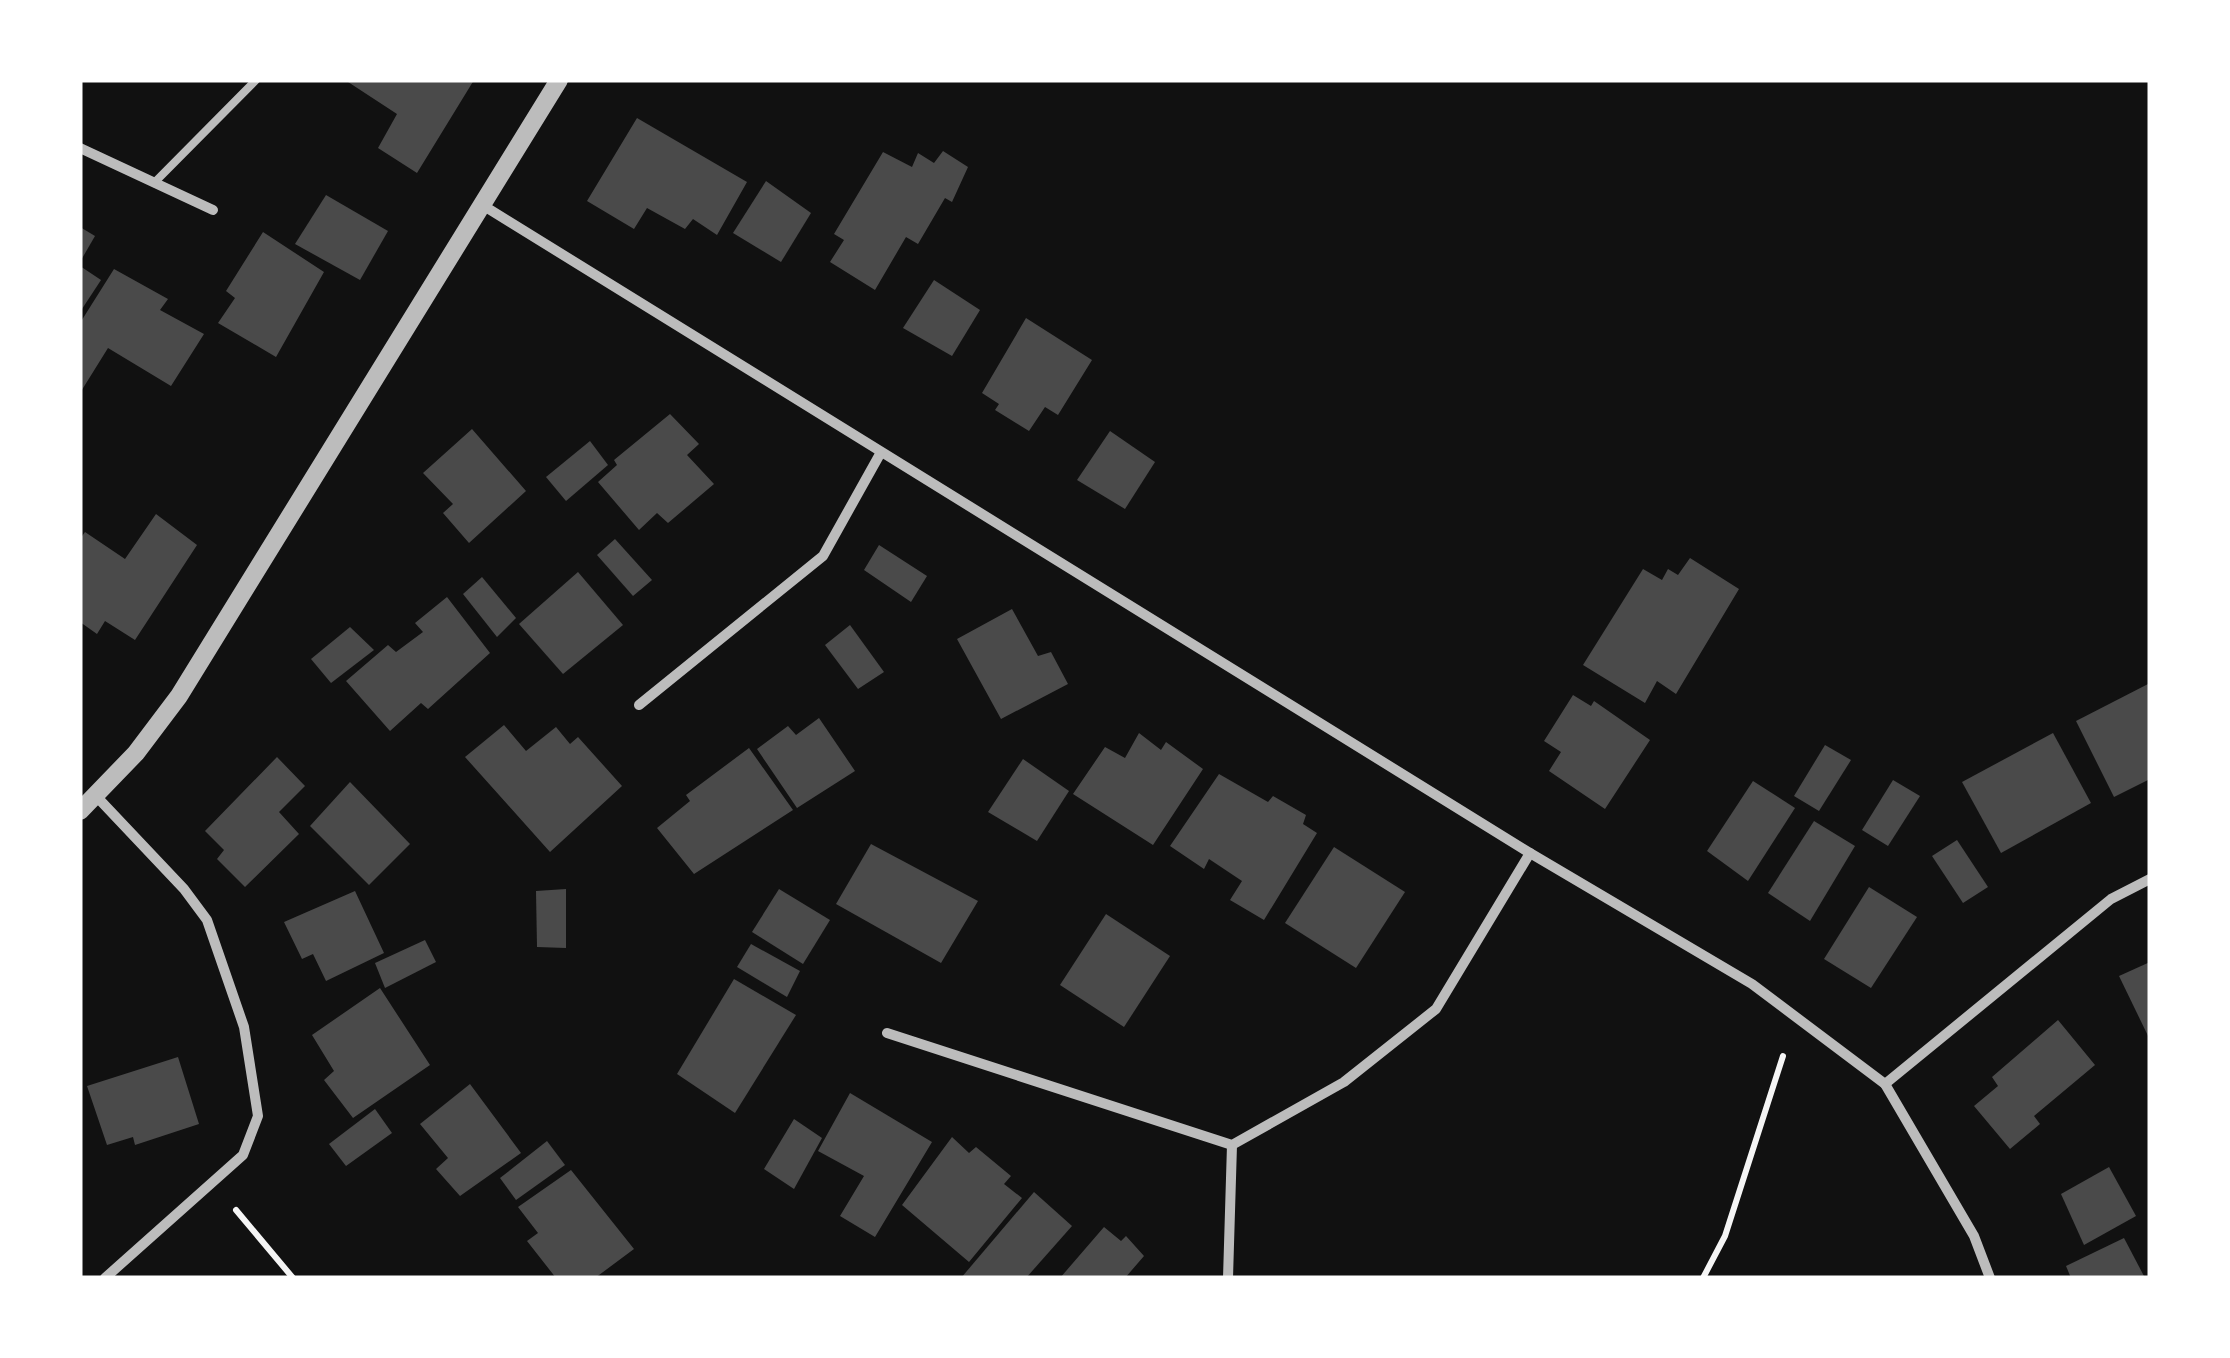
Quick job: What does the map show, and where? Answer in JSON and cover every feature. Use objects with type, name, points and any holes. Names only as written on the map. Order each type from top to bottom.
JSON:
[{"type":"street","points":[[80,810],[136,754],[189,680],[559,80]]},
{"type":"street","points":[[80,148],[213,210]]},
{"type":"street","points":[[484,206],[1530,853],[1752,984],[1885,1084],[1974,1236],[1990,1278]]},
{"type":"street","points":[[638,705],[824,556],[880,454]]},
{"type":"street","points":[[97,797],[184,889],[207,920],[244,1027],[258,1116],[243,1155],[105,1278]]},
{"type":"street","points":[[887,1033],[1232,1145],[1344,1082],[1436,1008],[1530,853]]},
{"type":"street","points":[[1885,1084],[2111,900],[2150,879]]},
{"type":"street","points":[[1228,1278],[1232,1145]]},
{"type":"lane","points":[[154,183],[256,80]]},
{"type":"path","points":[[1703,1278],[1725,1236],[1796,1017]]},
{"type":"path","points":[[212,1182],[294,1278]]},
{"type":"building","points":[[345,80],[474,80],[417,173],[378,148],[397,114]]},
{"type":"building","points":[[637,118],[747,182],[717,235],[693,219],[685,229],[647,208],[634,229],[587,201]]},
{"type":"building","points":[[943,151],[968,167],[952,202],[945,198],[918,244],[906,237],[875,290],[830,262],[844,240],[834,234],[883,152],[912,167],[918,153],[934,163]]},
{"type":"building","points":[[766,181],[811,213],[781,262],[733,233]]},
{"type":"building","points":[[326,195],[388,231],[360,280],[295,244]]},
{"type":"building","points":[[80,227],[95,236],[80,262]]},
{"type":"building","points":[[263,232],[324,272],[276,357],[218,323],[235,298],[226,291]]},
{"type":"building","points":[[80,266],[101,280],[80,312]]},
{"type":"building","points":[[114,269],[168,299],[160,310],[204,334],[171,386],[108,348],[80,393],[80,323]]},
{"type":"building","points":[[934,280],[980,310],[952,356],[903,328]]},
{"type":"building","points":[[1026,318],[1092,360],[1058,415],[1045,407],[1029,431],[995,410],[999,404],[982,393]]},
{"type":"building","points":[[670,414],[699,444],[687,455],[714,484],[668,523],[657,513],[639,530],[598,482],[617,465],[614,460]]},
{"type":"building","points":[[472,429],[526,491],[469,543],[443,513],[453,504],[423,473]]},
{"type":"building","points":[[1110,431],[1155,462],[1125,509],[1077,480]]},
{"type":"building","points":[[590,441],[608,465],[566,501],[546,477]]},
{"type":"building","points":[[156,514],[197,545],[135,640],[105,621],[97,634],[80,622],[80,539],[85,532],[125,559]]},
{"type":"building","points":[[615,539],[652,580],[633,596],[597,555]]},
{"type":"building","points":[[879,545],[927,576],[911,602],[864,570]]},
{"type":"building","points":[[1690,558],[1739,589],[1676,694],[1657,681],[1645,703],[1583,665],[1643,569],[1662,580],[1668,569],[1678,575]]},
{"type":"building","points":[[578,572],[623,625],[563,674],[519,624]]},
{"type":"building","points":[[482,577],[516,618],[497,637],[463,594]]},
{"type":"building","points":[[447,597],[490,653],[428,709],[421,703],[390,731],[346,681],[388,645],[396,652],[423,632],[415,623]]},
{"type":"building","points":[[1012,609],[1038,656],[1051,652],[1068,684],[1001,719],[957,639]]},
{"type":"building","points":[[850,625],[884,672],[858,689],[825,645]]},
{"type":"building","points":[[350,627],[374,650],[331,683],[311,659]]},
{"type":"building","points":[[2150,683],[2150,779],[2114,797],[2076,721]]},
{"type":"building","points":[[1573,695],[1591,706],[1594,701],[1650,740],[1605,809],[1549,771],[1561,752],[1544,741]]},
{"type":"building","points":[[819,718],[855,771],[797,808],[757,749],[788,726],[796,735]]},
{"type":"building","points":[[504,725],[526,751],[556,727],[570,744],[578,737],[622,786],[550,852],[465,757]]},
{"type":"building","points":[[1139,733],[1161,750],[1166,742],[1203,769],[1153,845],[1073,794],[1105,747],[1125,758]]},
{"type":"building","points":[[2053,733],[2091,803],[2001,853],[1962,782]]},
{"type":"building","points":[[1825,745],[1851,760],[1819,811],[1794,796]]},
{"type":"building","points":[[749,748],[793,810],[694,874],[657,828],[690,801],[686,795]]},
{"type":"building","points":[[277,757],[305,786],[279,812],[299,834],[245,887],[217,859],[224,850],[205,831]]},
{"type":"building","points":[[1023,759],[1069,791],[1037,841],[988,812]]},
{"type":"building","points":[[1219,774],[1268,802],[1273,796],[1306,815],[1303,824],[1317,833],[1264,920],[1230,900],[1242,881],[1209,859],[1204,869],[1170,846]]},
{"type":"building","points":[[1893,780],[1920,796],[1888,846],[1862,830]]},
{"type":"building","points":[[1753,781],[1795,808],[1748,881],[1707,851]]},
{"type":"building","points":[[350,782],[410,844],[369,885],[310,826]]},
{"type":"building","points":[[1814,821],[1855,846],[1810,921],[1768,893]]},
{"type":"building","points":[[1957,840],[1988,887],[1963,903],[1932,856]]},
{"type":"building","points":[[871,844],[978,901],[941,963],[836,904]]},
{"type":"building","points":[[1334,847],[1405,892],[1356,968],[1285,923]]},
{"type":"building","points":[[1869,887],[1917,917],[1871,988],[1824,959]]},
{"type":"building","points":[[566,889],[566,948],[537,947],[536,891]]},
{"type":"building","points":[[779,889],[830,920],[803,964],[752,932]]},
{"type":"building","points":[[355,891],[384,953],[326,981],[313,954],[302,959],[284,922]]},
{"type":"building","points":[[1106,914],[1170,956],[1124,1027],[1060,985]]},
{"type":"building","points":[[425,940],[436,962],[385,988],[375,963]]},
{"type":"building","points":[[751,944],[800,971],[787,997],[737,967]]},
{"type":"building","points":[[2150,962],[2150,1040],[2119,976]]},
{"type":"building","points":[[734,979],[796,1015],[735,1113],[677,1074]]},
{"type":"building","points":[[380,988],[430,1065],[353,1118],[324,1080],[334,1071],[312,1035]]},
{"type":"building","points":[[2058,1020],[2095,1065],[2034,1116],[2040,1124],[2010,1149],[1974,1106],[1998,1086],[1992,1077]]},
{"type":"building","points":[[178,1057],[199,1124],[135,1145],[133,1137],[107,1145],[87,1086]]},
{"type":"building","points":[[470,1084],[521,1153],[460,1196],[436,1169],[448,1158],[420,1124]]},
{"type":"building","points":[[850,1093],[932,1142],[875,1237],[840,1216],[864,1176],[818,1151]]},
{"type":"building","points":[[375,1109],[392,1133],[346,1166],[329,1144]]},
{"type":"building","points":[[794,1119],[822,1138],[794,1189],[764,1169]]},
{"type":"building","points":[[952,1137],[969,1153],[976,1147],[1011,1176],[1004,1184],[1022,1198],[969,1262],[902,1205]]},
{"type":"building","points":[[547,1141],[565,1165],[516,1200],[500,1178]]},
{"type":"building","points":[[2109,1167],[2136,1216],[2084,1245],[2061,1194]]},
{"type":"building","points":[[571,1170],[634,1249],[595,1278],[556,1278],[527,1241],[538,1233],[518,1207]]},
{"type":"building","points":[[1034,1192],[1072,1226],[1026,1278],[961,1278]]},
{"type":"building","points":[[1104,1227],[1121,1241],[1126,1236],[1144,1256],[1125,1278],[1060,1278]]},
{"type":"building","points":[[2124,1238],[2145,1278],[2071,1278],[2066,1266]]}]
